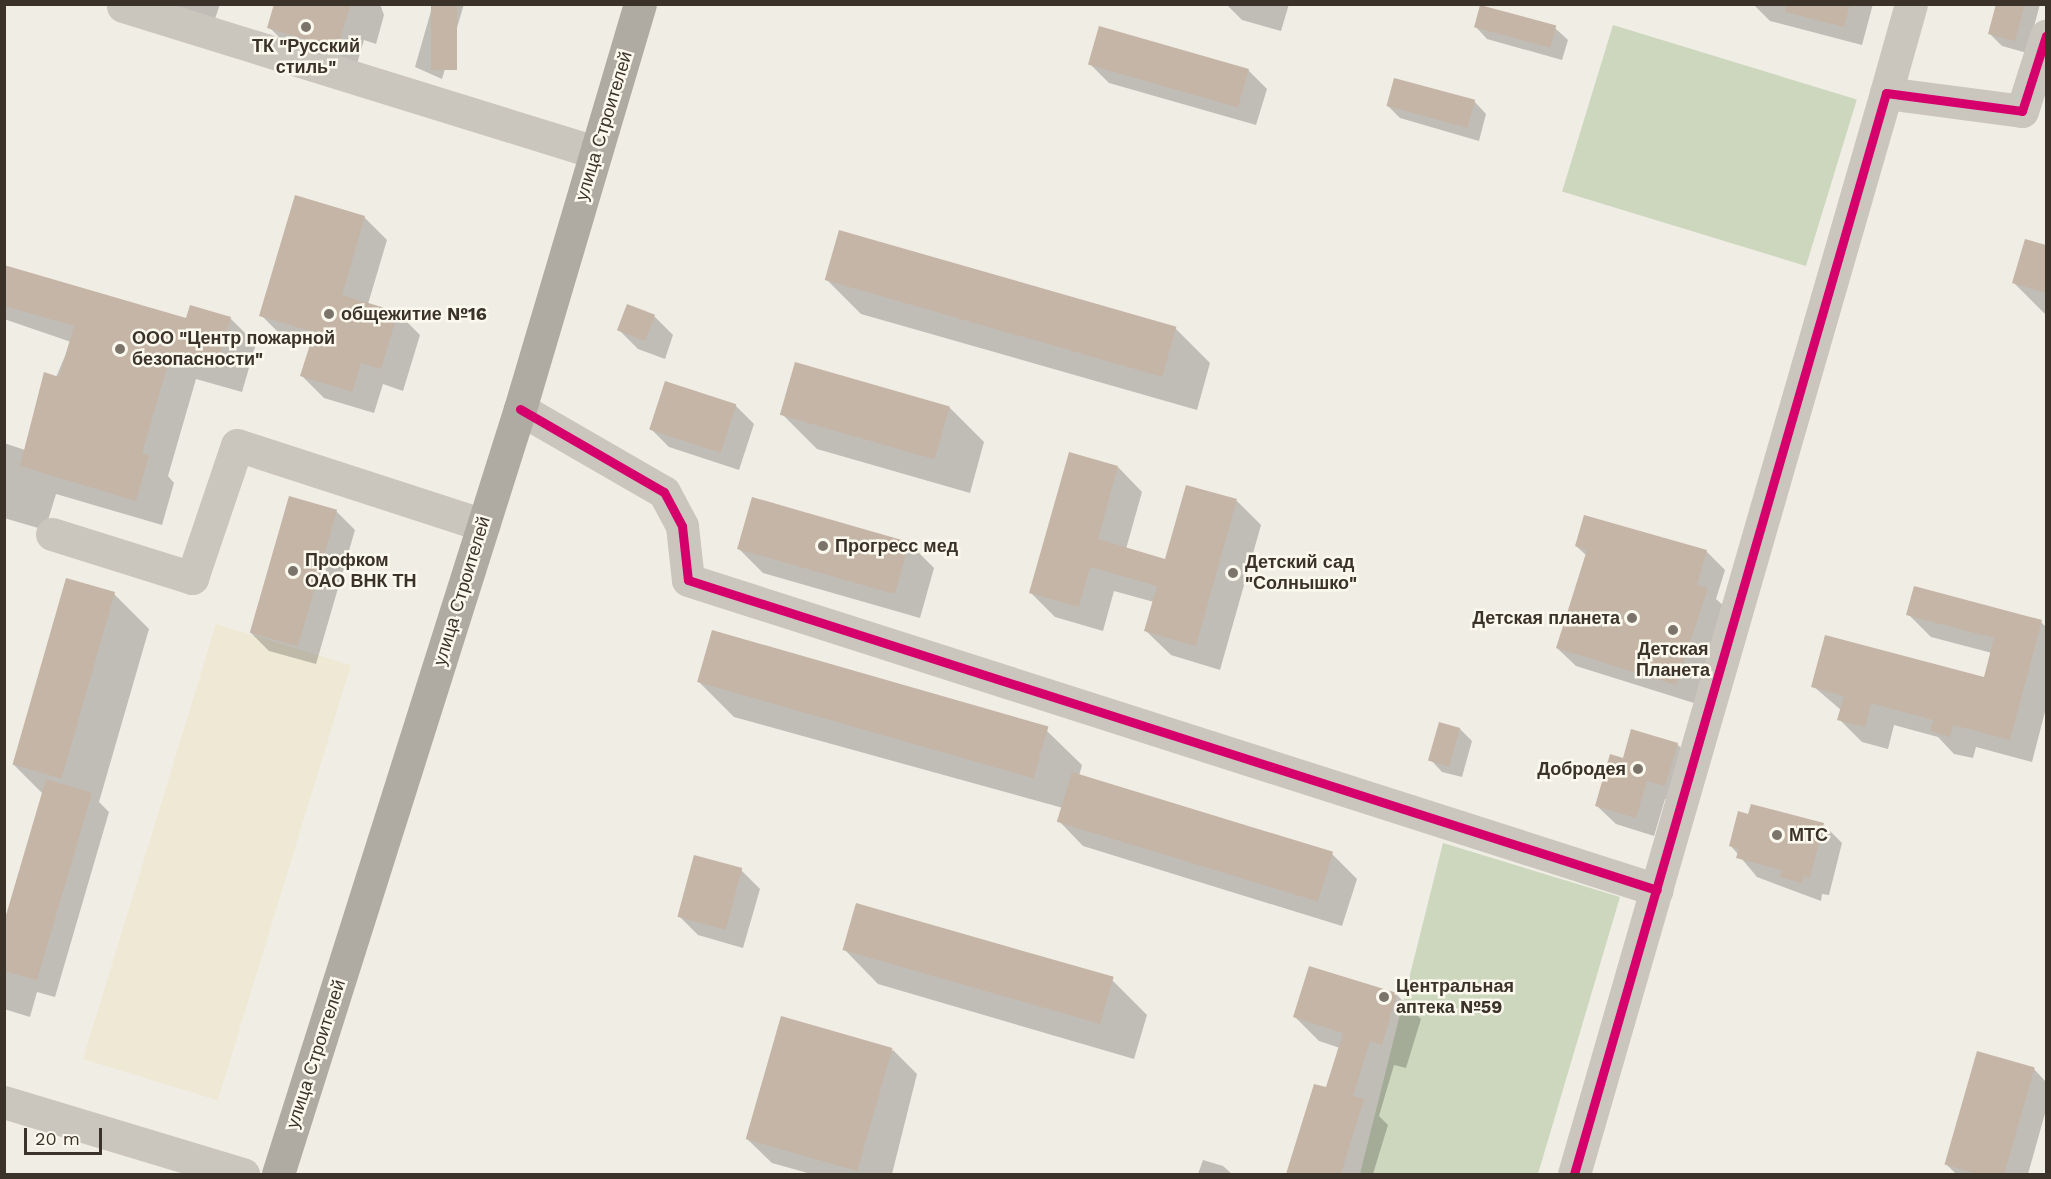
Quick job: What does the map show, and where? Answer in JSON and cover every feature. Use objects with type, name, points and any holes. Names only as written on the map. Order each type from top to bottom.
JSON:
[{"type":"main road","name":"улица Строителей","points":[[278,1174],[520,409],[640,4]]},
{"type":"street","points":[[1574,1174],[1911,4]]},
{"type":"street","points":[[123,6],[596,152]]},
{"type":"street","points":[[1886,93],[2022,111],[2046,36]]},
{"type":"street","points":[[520,409],[664,492],[681,526],[688,580],[1657,890]]},
{"type":"street","points":[[52,534],[192,578],[237,445],[483,525]]},
{"type":"street","points":[[4,1102],[243,1174]]},
{"type":"green space","points":[[1613,25],[1857,100],[1806,266],[1562,191]]},
{"type":"green space","points":[[1443,843],[1620,897],[1538,1174],[1360,1174]]},
{"type":"shaded area","points":[[216,624],[351,665],[218,1100],[83,1059]]},
{"type":"building","name":"ТК \"Русский стиль\"","points":[[274,4],[351,4],[337,49],[267,28]]},
{"type":"building","points":[[431,4],[457,4],[457,70],[431,70]]},
{"type":"building","points":[[1786,4],[1850,4],[1844,27],[1785,12]]},
{"type":"building","points":[[1996,4],[2025,4],[2015,41],[1988,34]]},
{"type":"building","points":[[1480,5],[1556,25],[1550,48],[1474,27]]},
{"type":"building","points":[[1099,26],[1249,69],[1238,107],[1088,64]]},
{"type":"building","points":[[1394,78],[1475,100],[1468,128],[1386,106]]},
{"type":"building","name":"общежитие №16","points":[[295,195],[365,216],[342,295],[398,312],[381,369],[361,363],[352,392],[300,376],[314,332],[259,316]]},
{"type":"building","points":[[839,230],[1176,327],[1162,377],[825,280]]},
{"type":"building","points":[[2025,239],[2046,245],[2046,293],[2012,283]]},
{"type":"building","name":"ООО \"Центр пожарной безопасности\"","points":[[4,265],[186,318],[190,305],[231,317],[216,368],[171,354],[142,453],[149,455],[136,501],[20,466],[44,372],[59,377],[74,326],[4,306]]},
{"type":"building","points":[[627,304],[655,315],[645,341],[617,330]]},
{"type":"building","points":[[795,362],[950,406],[935,459],[780,415]]},
{"type":"building","points":[[665,381],[736,404],[721,453],[649,430]]},
{"type":"building","points":[[1069,452],[1118,466],[1098,539],[1165,559],[1186,485],[1237,499],[1196,646],[1144,631],[1157,586],[1090,567],[1079,607],[1029,593]]},
{"type":"building","name":"Профком ОАО ВНК ТН","points":[[289,496],[337,510],[298,646],[250,632]]},
{"type":"building","name":"Прогресс мед","points":[[752,497],[910,542],[895,594],[737,549]]},
{"type":"building","name":"Детская планета","points":[[1584,515],[1707,550],[1697,585],[1708,588],[1676,685],[1556,648],[1587,550],[1575,546]]},
{"type":"building","points":[[66,578],[115,592],[62,779],[13,764]]},
{"type":"building","points":[[1914,586],[2042,620],[2010,740],[1953,725],[1950,737],[1930,731],[1933,720],[1871,703],[1865,727],[1837,720],[1844,696],[1811,687],[1825,635],[1984,677],[1994,638],[1906,615]]},
{"type":"building","points":[[712,630],[1048,726],[1034,778],[697,682]]},
{"type":"building","points":[[1439,722],[1460,728],[1449,767],[1428,760]]},
{"type":"building","name":"Добродея","points":[[1631,729],[1678,743],[1665,786],[1647,781],[1636,818],[1595,806],[1610,754],[1623,758]]},
{"type":"building","points":[[1072,772],[1333,852],[1318,902],[1057,822]]},
{"type":"building","points":[[46,779],[92,793],[37,980],[4,971],[4,922]]},
{"type":"building","name":"МТС","points":[[1751,804],[1824,823],[1810,878],[1804,876],[1802,883],[1780,877],[1782,870],[1736,858],[1739,849],[1729,846],[1738,811],[1748,814]]},
{"type":"building","points":[[694,855],[742,868],[726,930],[677,917]]},
{"type":"building","points":[[856,903],[1114,977],[1100,1024],[842,950]]},
{"type":"building","points":[[1309,966],[1397,993],[1382,1045],[1370,1041],[1353,1096],[1364,1099],[1341,1174],[1286,1174],[1314,1084],[1326,1087],[1343,1033],[1293,1017]]},
{"type":"building","points":[[781,1016],[893,1048],[857,1171],[746,1139]]},
{"type":"building","points":[[1977,1051],[2035,1068],[2004,1174],[1978,1174],[1944,1164]]},
{"type":"cycle path","points":[[1574,1174],[1886,93],[2022,111],[2046,36]]},
{"type":"cycle path","points":[[520,409],[664,492],[682,526],[688,580],[1657,890]]},
{"type":"place","name":"ТК \"Русский стиль\"","points":[[306,27]]},
{"type":"place","name":"общежитие №16","points":[[329,314]]},
{"type":"place","name":"ООО \"Центр пожарной безопасности\"","points":[[120,349]]},
{"type":"place","name":"Прогресс мед","points":[[823,546]]},
{"type":"place","name":"Профком ОАО ВНК ТН","points":[[293,571]]},
{"type":"place","name":"Детский сад \"Солнышко\"","points":[[1233,573]]},
{"type":"place","name":"Детская планета","points":[[1632,618]]},
{"type":"place","name":"Детская Планета","points":[[1673,630]]},
{"type":"place","name":"Добродея","points":[[1638,769]]},
{"type":"place","name":"МТС","points":[[1777,835]]},
{"type":"place","name":"Центральная аптека №59","points":[[1384,997]]}]
